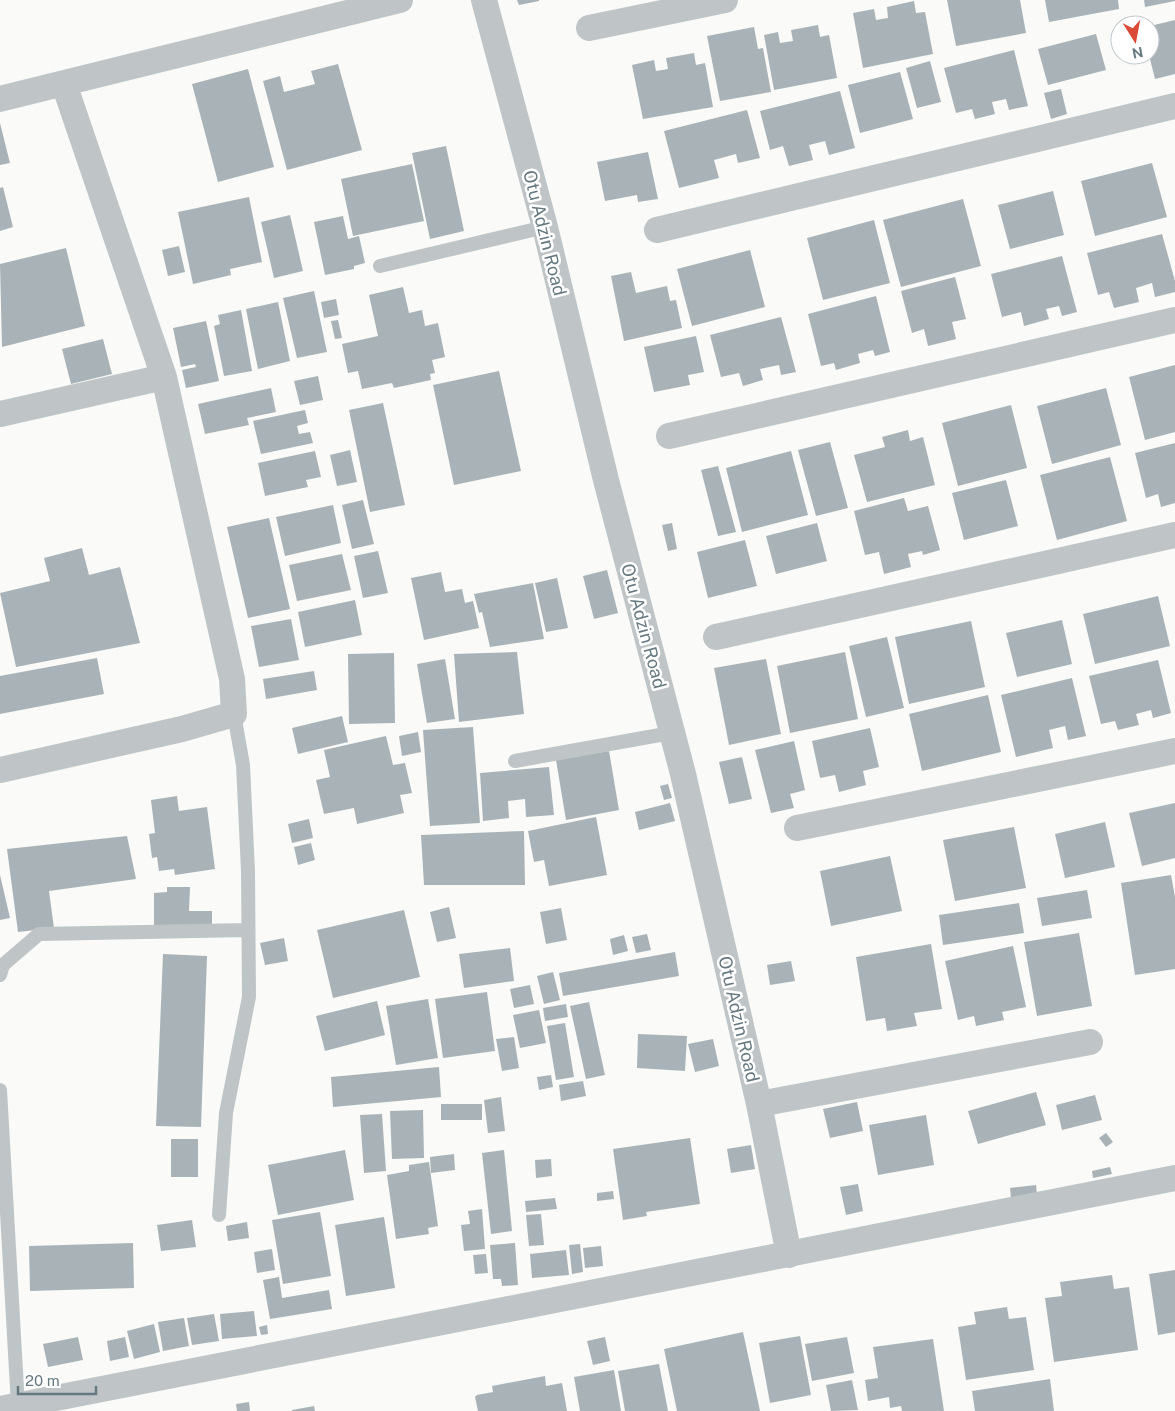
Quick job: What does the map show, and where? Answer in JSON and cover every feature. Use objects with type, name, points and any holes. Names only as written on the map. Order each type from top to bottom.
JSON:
[{"type":"street","points":[[0,99],[400,0]]},
{"type":"street","name":"Otu Adzin Road","points":[[484,0],[545,228],[606,480],[672,733],[759,1104],[789,1255]]},
{"type":"street","points":[[589,28],[725,0]]},
{"type":"street","points":[[0,770],[182,729],[234,714],[232,679],[164,377],[64,84]]},
{"type":"street","points":[[657,230],[1175,106]]},
{"type":"street","points":[[669,436],[1175,320]]},
{"type":"street","points":[[0,414],[164,377]]},
{"type":"street","points":[[716,636],[1175,535]]},
{"type":"street","points":[[797,828],[1175,751]]},
{"type":"street","points":[[759,1104],[1090,1042]]},
{"type":"street","points":[[9,1408],[1175,1178]]},
{"type":"lane","points":[[380,266],[545,228]]},
{"type":"lane","points":[[219,1215],[226,1113],[249,997],[243,765],[234,714]]},
{"type":"lane","points":[[515,761],[672,733]]},
{"type":"lane","points":[[0,974],[3,965],[39,934],[248,930]]},
{"type":"lane","points":[[0,1090],[9,1408]]},
{"type":"building","points":[[517,0],[539,0],[539,1],[519,5]]},
{"type":"building","points":[[947,0],[1020,0],[1026,33],[956,46]]},
{"type":"building","points":[[1045,0],[1118,0],[1119,9],[1049,22]]},
{"type":"building","points":[[1144,0],[1175,0],[1175,1],[1145,7]]},
{"type":"building","points":[[914,1],[916,13],[925,12],[933,54],[863,68],[853,13],[874,9],[876,20],[888,18],[887,7]]},
{"type":"building","points":[[1175,20],[1175,74],[1155,79],[1152,65],[1160,65],[1160,24]]},
{"type":"building","points":[[818,25],[820,37],[829,35],[837,78],[774,90],[764,35],[778,32],[780,43],[793,41],[791,30]]},
{"type":"building","points":[[754,27],[758,49],[763,48],[771,92],[720,101],[707,36]]},
{"type":"building","points":[[1096,34],[1106,70],[1048,85],[1038,49]]},
{"type":"building","points":[[1014,50],[1028,106],[1009,110],[1006,99],[992,102],[995,114],[975,119],[972,109],[956,113],[944,68]]},
{"type":"building","points":[[694,53],[696,65],[705,63],[713,107],[643,119],[632,65],[654,60],[656,71],[668,69],[666,58]]},
{"type":"building","points":[[930,61],[941,102],[917,108],[906,68]]},
{"type":"building","points":[[338,64],[362,150],[287,170],[263,81],[280,76],[284,92],[315,84],[311,71]]},
{"type":"building","points":[[248,69],[274,167],[218,182],[192,84]]},
{"type":"building","points":[[900,72],[913,119],[860,133],[848,85]]},
{"type":"building","points":[[1061,89],[1067,114],[1051,119],[1044,93]]},
{"type":"building","points":[[840,91],[855,148],[829,155],[825,141],[809,145],[813,160],[789,166],[783,146],[770,150],[760,111]]},
{"type":"building","points":[[747,110],[760,158],[738,163],[736,154],[714,160],[719,178],[679,188],[664,131]]},
{"type":"building","points":[[0,123],[10,163],[0,165]]},
{"type":"building","points":[[446,146],[464,231],[430,239],[412,153]]},
{"type":"building","points":[[648,152],[658,199],[638,202],[637,195],[605,201],[597,162]]},
{"type":"building","points":[[1152,163],[1167,217],[1095,236],[1081,181]]},
{"type":"building","points":[[412,164],[424,221],[353,236],[341,179]]},
{"type":"building","points":[[3,187],[13,227],[0,231],[0,188]]},
{"type":"building","points":[[1053,191],[1064,235],[1010,249],[998,205]]},
{"type":"building","points":[[249,197],[262,262],[230,269],[231,275],[193,284],[178,212]]},
{"type":"building","points":[[963,199],[981,266],[901,287],[883,220]]},
{"type":"building","points":[[290,215],[303,271],[274,278],[261,222]]},
{"type":"building","points":[[343,216],[348,239],[359,236],[365,263],[354,266],[354,269],[325,275],[314,222]]},
{"type":"building","points":[[874,220],[890,283],[823,300],[807,238]]},
{"type":"building","points":[[1162,234],[1175,281],[1175,292],[1155,297],[1152,283],[1136,288],[1139,302],[1114,308],[1109,292],[1098,295],[1087,253]]},
{"type":"building","points":[[179,246],[185,272],[168,276],[162,250]]},
{"type":"building","points":[[66,248],[85,326],[2,347],[0,264]]},
{"type":"building","points":[[750,250],[765,307],[692,326],[677,269]]},
{"type":"building","points":[[1062,256],[1077,312],[1062,316],[1059,306],[1046,309],[1049,319],[1024,326],[1021,312],[1002,317],[991,274]]},
{"type":"building","points":[[631,272],[636,293],[667,286],[670,301],[676,300],[682,328],[624,341],[611,276]]},
{"type":"building","points":[[955,277],[966,319],[952,322],[956,339],[928,346],[924,329],[912,333],[901,291]]},
{"type":"building","points":[[403,287],[409,313],[422,310],[425,326],[438,323],[445,357],[432,360],[435,373],[430,374],[431,380],[394,388],[392,383],[362,389],[358,371],[348,373],[342,344],[378,336],[369,295]]},
{"type":"building","points":[[314,291],[327,352],[297,358],[283,298]]},
{"type":"building","points":[[876,296],[890,352],[875,356],[873,350],[858,354],[860,363],[836,370],[834,363],[821,366],[808,314]]},
{"type":"building","points":[[336,299],[339,315],[324,318],[321,302]]},
{"type":"building","points":[[278,302],[290,361],[258,369],[246,309]]},
{"type":"building","points":[[241,310],[252,371],[224,376],[214,326],[220,324],[218,315]]},
{"type":"building","points":[[781,317],[796,372],[781,375],[779,365],[760,369],[763,380],[743,386],[739,373],[721,377],[710,335]]},
{"type":"building","points":[[338,320],[342,338],[335,339],[331,321]]},
{"type":"building","points":[[206,321],[219,381],[186,388],[182,370],[196,367],[195,364],[181,367],[173,328]]},
{"type":"building","points":[[696,336],[704,372],[688,375],[690,385],[654,392],[644,347]]},
{"type":"building","points":[[103,339],[112,374],[71,384],[62,349]]},
{"type":"building","points":[[1175,365],[1175,432],[1145,440],[1129,377]]},
{"type":"building","points":[[499,371],[521,471],[454,485],[433,385]]},
{"type":"building","points":[[318,376],[323,400],[300,405],[294,381]]},
{"type":"building","points":[[271,388],[276,412],[247,418],[249,425],[205,434],[198,404]]},
{"type":"building","points":[[1106,388],[1121,445],[1052,464],[1037,406]]},
{"type":"building","points":[[383,403],[405,505],[370,512],[349,410]]},
{"type":"building","points":[[1011,405],[1027,468],[958,486],[942,423]]},
{"type":"building","points":[[305,410],[308,423],[297,426],[299,434],[310,432],[313,443],[261,454],[253,421]]},
{"type":"building","points":[[908,430],[910,441],[923,437],[935,485],[867,502],[854,455],[885,447],[882,437]]},
{"type":"building","points":[[830,442],[848,508],[816,516],[798,450]]},
{"type":"building","points":[[1175,443],[1175,503],[1161,507],[1158,494],[1146,498],[1135,453]]},
{"type":"building","points":[[350,450],[357,482],[337,486],[330,455]]},
{"type":"building","points":[[315,451],[321,477],[306,480],[308,487],[265,496],[258,463]]},
{"type":"building","points":[[791,451],[808,515],[742,532],[726,468]]},
{"type":"building","points":[[1110,457],[1127,521],[1057,540],[1040,475]]},
{"type":"building","points":[[718,466],[736,532],[718,536],[701,470]]},
{"type":"building","points":[[1006,480],[1018,526],[964,540],[952,493]]},
{"type":"building","points":[[904,498],[908,511],[928,506],[940,550],[923,555],[922,551],[908,554],[911,567],[884,574],[879,552],[865,555],[854,511]]},
{"type":"building","points":[[363,500],[374,544],[352,549],[342,505]]},
{"type":"building","points":[[333,505],[341,543],[285,556],[276,517]]},
{"type":"building","points":[[269,518],[290,609],[248,618],[227,527]]},
{"type":"building","points":[[672,523],[677,549],[668,551],[662,525]]},
{"type":"building","points":[[817,523],[827,561],[776,574],[766,536]]},
{"type":"building","points":[[745,540],[757,586],[708,598],[697,552]]},
{"type":"building","points":[[82,548],[89,575],[120,567],[140,643],[16,667],[0,593],[50,581],[44,558]]},
{"type":"building","points":[[378,551],[388,593],[363,598],[354,556]]},
{"type":"building","points":[[342,554],[351,590],[297,601],[289,565]]},
{"type":"building","points":[[607,570],[618,613],[594,619],[583,576]]},
{"type":"building","points":[[441,572],[445,592],[462,589],[465,603],[473,601],[479,628],[424,640],[411,578]]},
{"type":"building","points":[[557,578],[568,628],[546,632],[535,583]]},
{"type":"building","points":[[533,583],[544,639],[490,647],[482,612],[479,613],[474,594]]},
{"type":"building","points":[[1158,596],[1170,646],[1095,664],[1083,614]]},
{"type":"building","points":[[355,600],[362,635],[305,647],[298,612]]},
{"type":"building","points":[[291,619],[299,660],[259,667],[251,626]]},
{"type":"building","points":[[1062,620],[1072,664],[1017,677],[1006,633]]},
{"type":"building","points":[[971,621],[985,687],[909,704],[895,637]]},
{"type":"building","points":[[887,637],[904,708],[866,717],[849,646]]},
{"type":"building","points":[[517,652],[524,714],[459,722],[454,654]]},
{"type":"building","points":[[845,652],[858,719],[790,733],[777,666]]},
{"type":"building","points":[[394,653],[395,723],[349,724],[348,654]]},
{"type":"building","points":[[97,658],[104,694],[0,714],[0,676]]},
{"type":"building","points":[[445,659],[455,719],[427,723],[417,664]]},
{"type":"building","points":[[766,659],[781,734],[729,745],[714,668]]},
{"type":"building","points":[[1158,660],[1171,713],[1153,718],[1151,710],[1136,714],[1139,725],[1118,730],[1115,721],[1101,724],[1089,676]]},
{"type":"building","points":[[314,671],[317,690],[266,699],[263,679]]},
{"type":"building","points":[[1072,678],[1086,736],[1068,740],[1065,726],[1049,730],[1053,748],[1016,757],[1001,695]]},
{"type":"building","points":[[988,695],[1001,752],[922,771],[909,714]]},
{"type":"building","points":[[342,716],[348,742],[298,754],[292,728]]},
{"type":"building","points":[[473,727],[480,823],[430,826],[423,730]]},
{"type":"building","points":[[870,728],[879,767],[863,771],[866,785],[839,792],[835,775],[820,778],[812,741]]},
{"type":"building","points":[[418,732],[421,752],[402,756],[399,736]]},
{"type":"building","points":[[386,736],[393,765],[405,763],[412,793],[400,795],[404,813],[357,824],[354,808],[324,814],[316,780],[330,777],[324,750]]},
{"type":"building","points":[[794,741],[805,790],[790,794],[794,808],[771,813],[755,750]]},
{"type":"building","points":[[609,751],[619,810],[566,820],[556,760]]},
{"type":"building","points":[[742,757],[752,799],[729,804],[719,762]]},
{"type":"building","points":[[549,767],[554,815],[526,817],[525,799],[508,801],[509,818],[483,821],[480,773]]},
{"type":"building","points":[[668,784],[672,798],[664,800],[660,786]]},
{"type":"building","points":[[177,796],[179,811],[207,807],[215,869],[175,875],[174,869],[159,871],[157,857],[152,858],[149,834],[155,833],[151,800]]},
{"type":"building","points":[[670,803],[675,821],[639,830],[635,812]]},
{"type":"building","points":[[1175,803],[1175,858],[1142,866],[1129,813]]},
{"type":"building","points":[[596,817],[607,875],[549,886],[544,860],[534,862],[528,831]]},
{"type":"building","points":[[309,819],[313,838],[292,843],[288,824]]},
{"type":"building","points":[[1105,822],[1115,867],[1065,878],[1055,834]]},
{"type":"building","points":[[1014,827],[1026,888],[955,901],[943,840]]},
{"type":"building","points":[[524,831],[525,885],[424,885],[421,835]]},
{"type":"building","points":[[127,836],[136,879],[49,891],[54,928],[18,932],[7,849]]},
{"type":"building","points":[[311,843],[315,860],[298,865],[294,847]]},
{"type":"building","points":[[890,856],[902,911],[831,926],[820,871]]},
{"type":"building","points":[[0,875],[10,918],[0,920]]},
{"type":"building","points":[[1171,875],[1175,897],[1175,969],[1135,975],[1121,883]]},
{"type":"building","points":[[167,887],[190,887],[189,911],[212,911],[212,929],[154,929],[154,893],[167,892]]},
{"type":"building","points":[[1087,890],[1092,918],[1042,926],[1037,898]]},
{"type":"building","points":[[1019,903],[1024,933],[943,945],[939,915]]},
{"type":"building","points":[[449,907],[456,938],[437,942],[430,912]]},
{"type":"building","points":[[561,908],[567,940],[546,944],[540,912]]},
{"type":"building","points":[[404,910],[420,977],[333,998],[317,930]]},
{"type":"building","points":[[1079,933],[1092,1006],[1037,1016],[1024,942]]},
{"type":"building","points":[[647,934],[651,950],[636,953],[632,937]]},
{"type":"building","points":[[624,935],[628,951],[613,955],[610,939]]},
{"type":"building","points":[[284,938],[288,961],[265,965],[260,943]]},
{"type":"building","points":[[931,944],[942,1009],[914,1013],[917,1026],[887,1031],[885,1018],[866,1021],[856,957]]},
{"type":"building","points":[[1013,946],[1026,1007],[1002,1012],[1004,1020],[976,1026],[974,1016],[958,1020],[945,961]]},
{"type":"building","points":[[510,948],[514,981],[464,988],[459,954]]},
{"type":"building","points":[[675,952],[679,976],[563,996],[559,973]]},
{"type":"building","points":[[163,954],[207,956],[201,1127],[156,1126]]},
{"type":"building","points":[[791,961],[795,981],[770,985],[767,965]]},
{"type":"building","points":[[553,972],[560,1000],[544,1004],[537,976]]},
{"type":"building","points":[[530,985],[534,1004],[514,1008],[510,989]]},
{"type":"building","points":[[487,992],[495,1051],[443,1058],[435,999]]},
{"type":"building","points":[[428,999],[438,1058],[396,1065],[386,1006]]},
{"type":"building","points":[[377,1001],[385,1035],[325,1051],[316,1016]]},
{"type":"building","points":[[589,1002],[605,1075],[586,1079],[570,1006]]},
{"type":"building","points":[[566,1004],[568,1017],[545,1021],[543,1008]]},
{"type":"building","points":[[539,1010],[546,1043],[520,1048],[513,1015]]},
{"type":"building","points":[[565,1023],[574,1077],[556,1080],[547,1026]]},
{"type":"building","points":[[638,1034],[687,1036],[685,1071],[637,1068]]},
{"type":"building","points":[[514,1037],[519,1068],[502,1071],[496,1039]]},
{"type":"building","points":[[713,1039],[719,1066],[695,1072],[688,1044]]},
{"type":"building","points":[[439,1067],[441,1097],[333,1107],[331,1077]]},
{"type":"building","points":[[551,1075],[553,1087],[539,1090],[537,1077]]},
{"type":"building","points":[[583,1081],[586,1096],[561,1101],[559,1085]]},
{"type":"building","points":[[1036,1092],[1046,1125],[978,1144],[968,1111]]},
{"type":"building","points":[[1095,1095],[1102,1120],[1062,1130],[1056,1105]]},
{"type":"building","points":[[501,1097],[505,1131],[488,1133],[484,1100]]},
{"type":"building","points":[[857,1102],[863,1131],[830,1138],[823,1109]]},
{"type":"building","points":[[441,1104],[482,1104],[482,1120],[441,1120]]},
{"type":"building","points":[[423,1110],[424,1158],[392,1159],[390,1111]]},
{"type":"building","points":[[382,1114],[386,1171],[364,1173],[360,1115]]},
{"type":"building","points":[[926,1115],[934,1165],[878,1175],[869,1125]]},
{"type":"building","points":[[1106,1133],[1113,1142],[1106,1147],[1099,1138]]},
{"type":"building","points":[[690,1138],[700,1204],[646,1212],[647,1216],[623,1220],[613,1149]]},
{"type":"building","points":[[171,1139],[198,1139],[198,1177],[171,1177]]},
{"type":"building","points":[[751,1145],[755,1169],[731,1173],[727,1149]]},
{"type":"building","points":[[345,1150],[354,1200],[278,1215],[268,1165]]},
{"type":"building","points":[[504,1150],[512,1231],[491,1234],[482,1153]]},
{"type":"building","points":[[454,1154],[455,1170],[431,1173],[430,1157]]},
{"type":"building","points":[[551,1159],[552,1176],[536,1178],[535,1160]]},
{"type":"building","points":[[429,1162],[438,1226],[428,1228],[429,1234],[396,1239],[387,1175],[409,1171],[409,1165]]},
{"type":"building","points":[[1110,1167],[1112,1174],[1093,1178],[1092,1171]]},
{"type":"building","points":[[858,1184],[863,1211],[846,1215],[840,1187]]},
{"type":"building","points":[[1036,1185],[1037,1195],[1011,1198],[1010,1188]]},
{"type":"building","points":[[613,1191],[614,1199],[597,1201],[597,1193]]},
{"type":"building","points":[[555,1198],[557,1209],[526,1212],[525,1201]]},
{"type":"building","points":[[482,1209],[485,1249],[464,1251],[461,1225],[470,1224],[468,1211]]},
{"type":"building","points":[[320,1212],[331,1276],[283,1284],[272,1220]]},
{"type":"building","points":[[541,1214],[544,1245],[529,1246],[526,1215]]},
{"type":"building","points":[[384,1217],[395,1288],[346,1296],[335,1225]]},
{"type":"building","points":[[192,1220],[196,1247],[161,1251],[157,1225]]},
{"type":"building","points":[[247,1222],[249,1238],[228,1241],[226,1226]]},
{"type":"building","points":[[133,1243],[134,1288],[30,1291],[29,1246]]},
{"type":"building","points":[[515,1243],[518,1285],[502,1286],[501,1279],[493,1279],[490,1245]]},
{"type":"building","points":[[580,1244],[583,1272],[572,1274],[569,1245]]},
{"type":"building","points":[[601,1246],[603,1266],[585,1268],[583,1248]]},
{"type":"building","points":[[272,1249],[275,1270],[257,1273],[254,1252]]},
{"type":"building","points":[[566,1250],[569,1275],[532,1278],[530,1254]]},
{"type":"building","points":[[486,1254],[488,1273],[475,1274],[473,1255]]},
{"type":"building","points":[[1175,1270],[1175,1332],[1158,1335],[1149,1274]]},
{"type":"building","points":[[1112,1275],[1114,1289],[1129,1287],[1138,1350],[1054,1362],[1045,1298],[1062,1296],[1060,1282]]},
{"type":"building","points":[[279,1277],[282,1298],[329,1290],[332,1309],[270,1319],[263,1280]]},
{"type":"building","points":[[1007,1307],[1009,1319],[1026,1317],[1034,1370],[966,1380],[958,1327],[976,1324],[974,1312]]},
{"type":"building","points":[[254,1311],[257,1336],[222,1339],[220,1314]]},
{"type":"building","points":[[214,1314],[219,1341],[192,1345],[187,1318]]},
{"type":"building","points":[[184,1318],[189,1346],[163,1351],[158,1322]]},
{"type":"building","points":[[154,1324],[160,1352],[134,1359],[127,1331]]},
{"type":"building","points":[[267,1325],[268,1334],[261,1335],[259,1327]]},
{"type":"building","points":[[743,1332],[760,1411],[677,1411],[664,1349]]},
{"type":"building","points":[[800,1336],[811,1395],[770,1403],[759,1343]]},
{"type":"building","points":[[78,1337],[83,1360],[48,1367],[43,1344]]},
{"type":"building","points":[[125,1337],[129,1357],[110,1361],[107,1341]]},
{"type":"building","points":[[605,1337],[610,1361],[593,1365],[587,1341]]},
{"type":"building","points":[[847,1337],[854,1373],[812,1381],[805,1344]]},
{"type":"building","points":[[933,1339],[944,1411],[902,1411],[901,1406],[890,1408],[889,1397],[868,1401],[865,1380],[878,1378],[873,1347]]},
{"type":"building","points":[[659,1364],[668,1411],[625,1411],[618,1371]]},
{"type":"building","points":[[614,1370],[621,1411],[580,1411],[574,1377]]},
{"type":"building","points":[[545,1376],[546,1386],[562,1383],[567,1411],[478,1411],[475,1397],[493,1392],[492,1386]]},
{"type":"building","points":[[1050,1379],[1054,1411],[975,1411],[972,1391]]},
{"type":"building","points":[[852,1380],[858,1410],[831,1411],[826,1385]]},
{"type":"building","points":[[249,1402],[250,1411],[237,1411],[236,1404]]},
{"type":"building","points":[[314,1406],[315,1411],[292,1411],[292,1410]]}]
